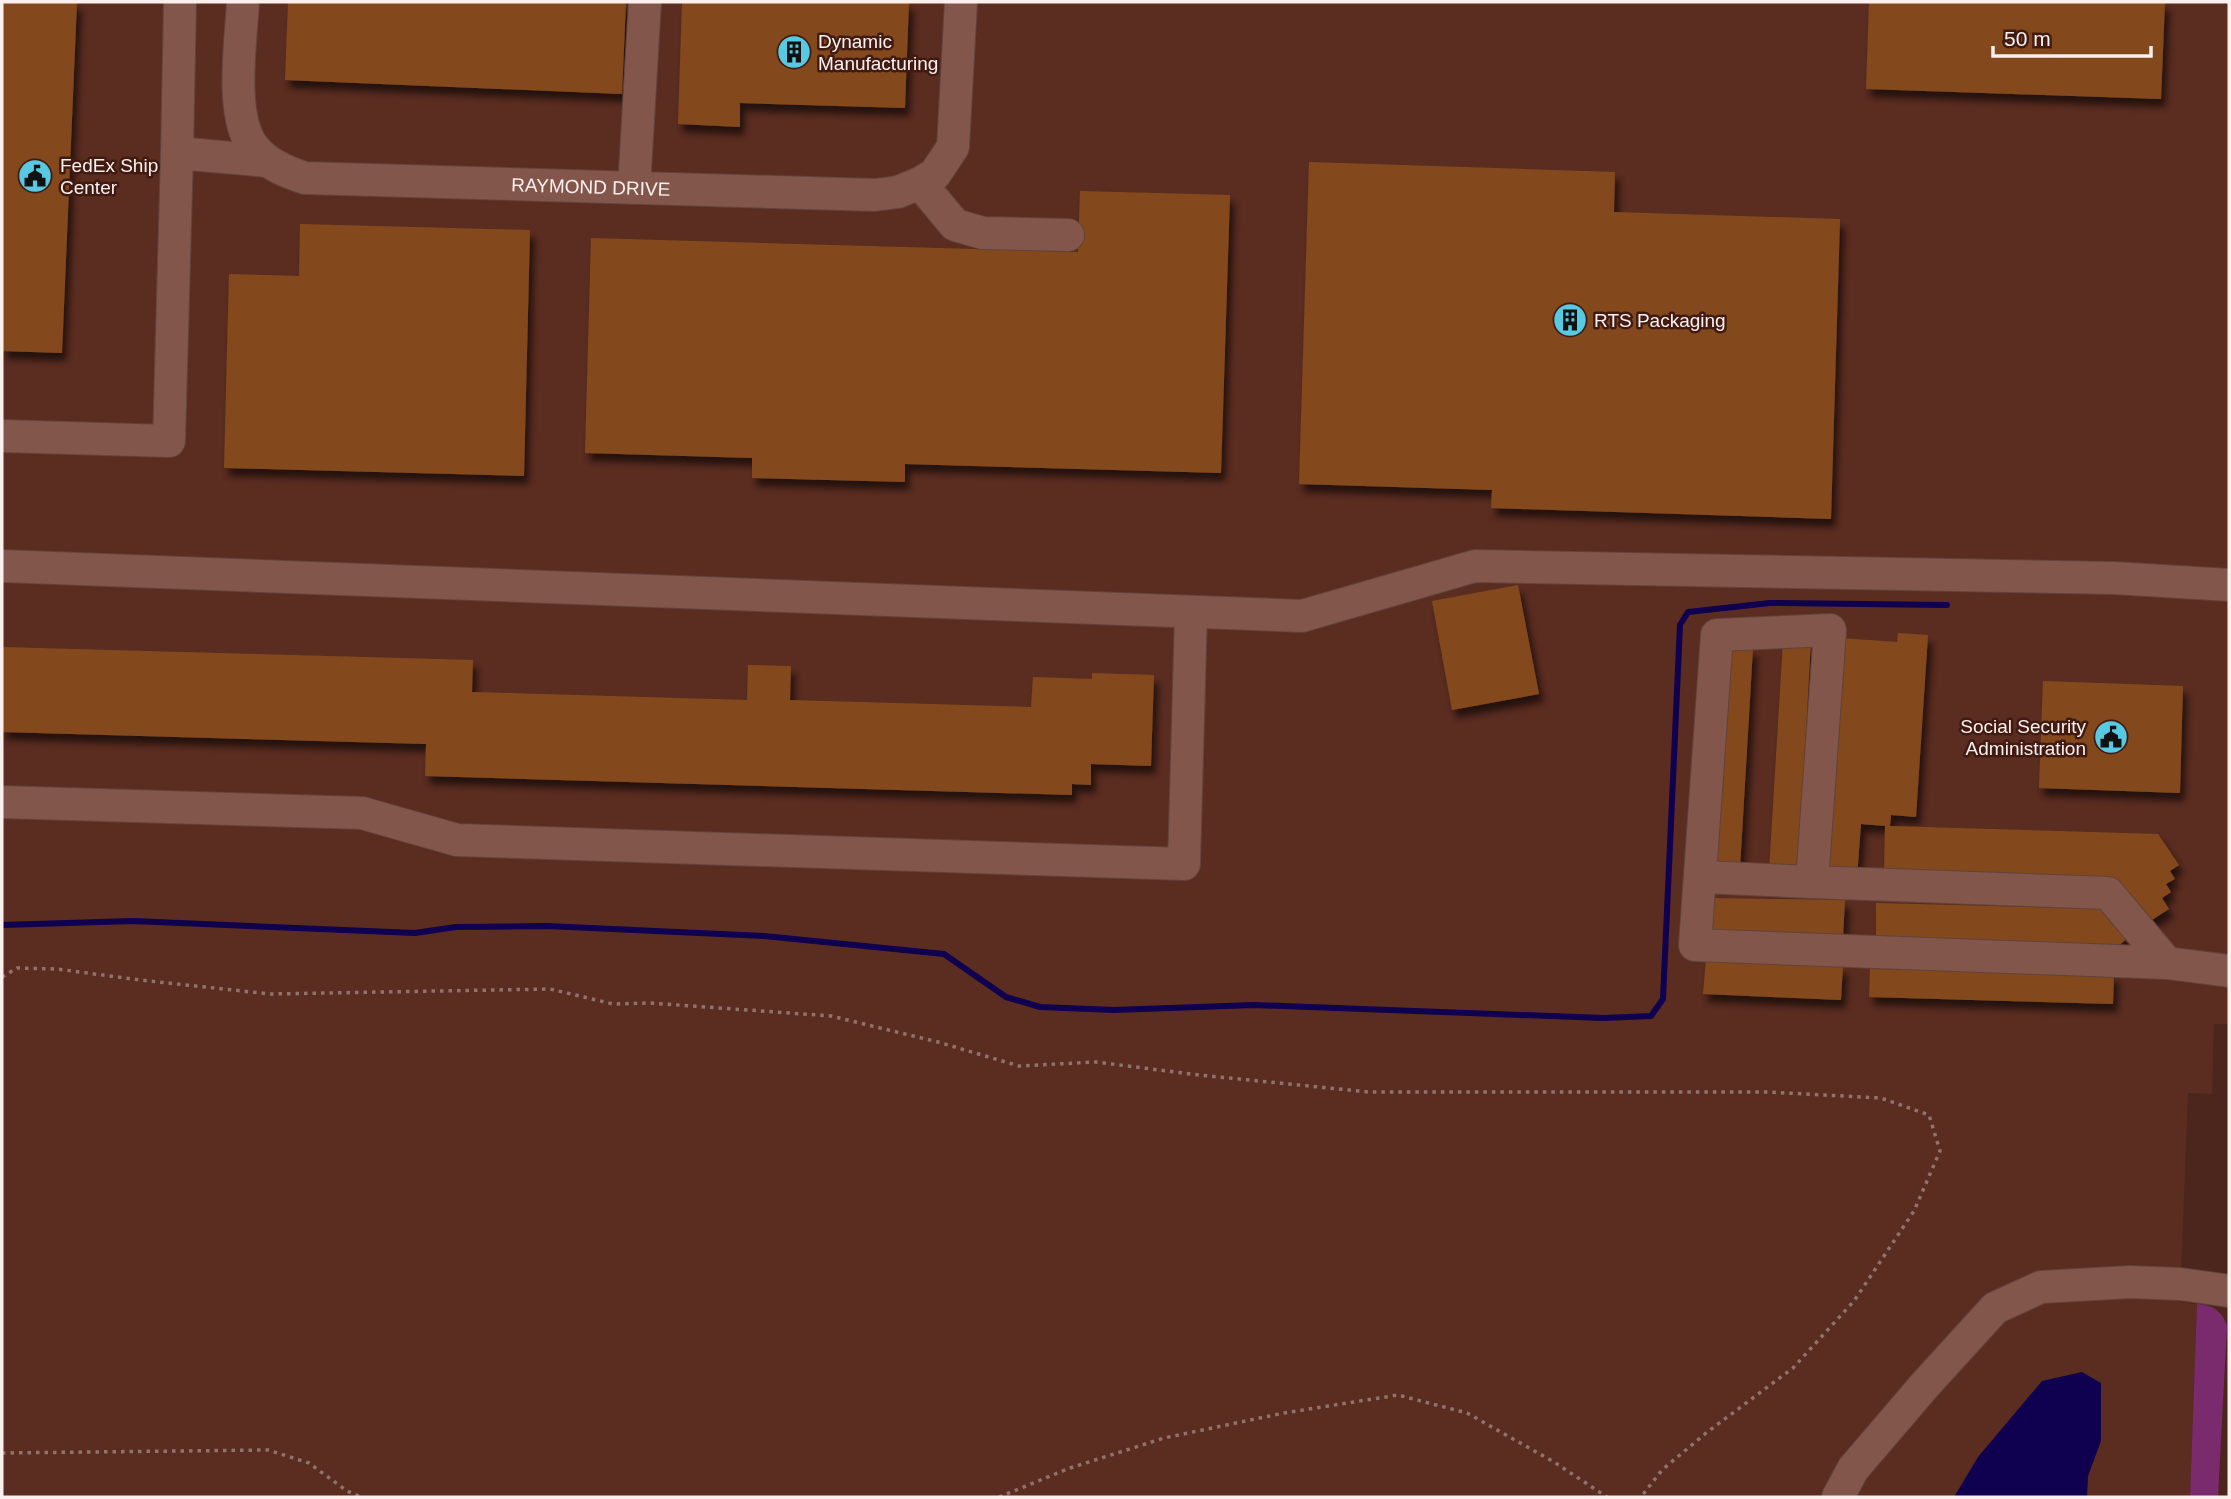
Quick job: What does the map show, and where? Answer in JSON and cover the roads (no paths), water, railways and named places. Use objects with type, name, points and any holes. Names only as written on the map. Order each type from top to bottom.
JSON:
[{"type":"street","points":[[2,436],[169,441],[180,2]]},
{"type":"street","points":[[243,2],[240,105],[244,129],[260,154]]},
{"type":"street","points":[[634,188],[645,2]]},
{"type":"street","points":[[961,2],[953,147],[928,179],[955,225],[983,233],[1068,236]]},
{"type":"street","points":[[177,153],[260,154]]},
{"type":"street","name":"RAYMOND DRIVE","points":[[260,154],[285,172],[305,178],[875,195],[898,192],[928,179]]},
{"type":"street","points":[[2,566],[1191,614],[1302,616],[1475,566],[2114,578],[2229,585]]},
{"type":"street","points":[[2,802],[362,813],[457,840],[1184,864],[1191,614]]},
{"type":"street","points":[[1812,882],[1830,630],[1717,635],[1695,944],[2167,963],[2229,971]]},
{"type":"street","points":[[1701,877],[2108,893],[2167,963]]},
{"type":"street","points":[[1838,1497],[1853,1469],[1995,1308],[2041,1287],[2130,1282],[2180,1284],[2229,1291]]},
{"type":"waterway","points":[[2,925],[133,921],[415,933],[456,927],[547,926],[764,936],[944,954],[1006,997],[1040,1007],[1114,1010],[1254,1005],[1603,1018],[1651,1016],[1663,999],[1680,625],[1688,612],[1770,603],[1947,605]]},
{"type":"place","name":"Dynamic Manufacturing","points":[[794,52]]},
{"type":"place","name":"FedEx Ship Center","points":[[35,176]]},
{"type":"place","name":"RTS Packaging","points":[[1570,320]]},
{"type":"place","name":"Social Security Administration","points":[[2111,737]]}]
